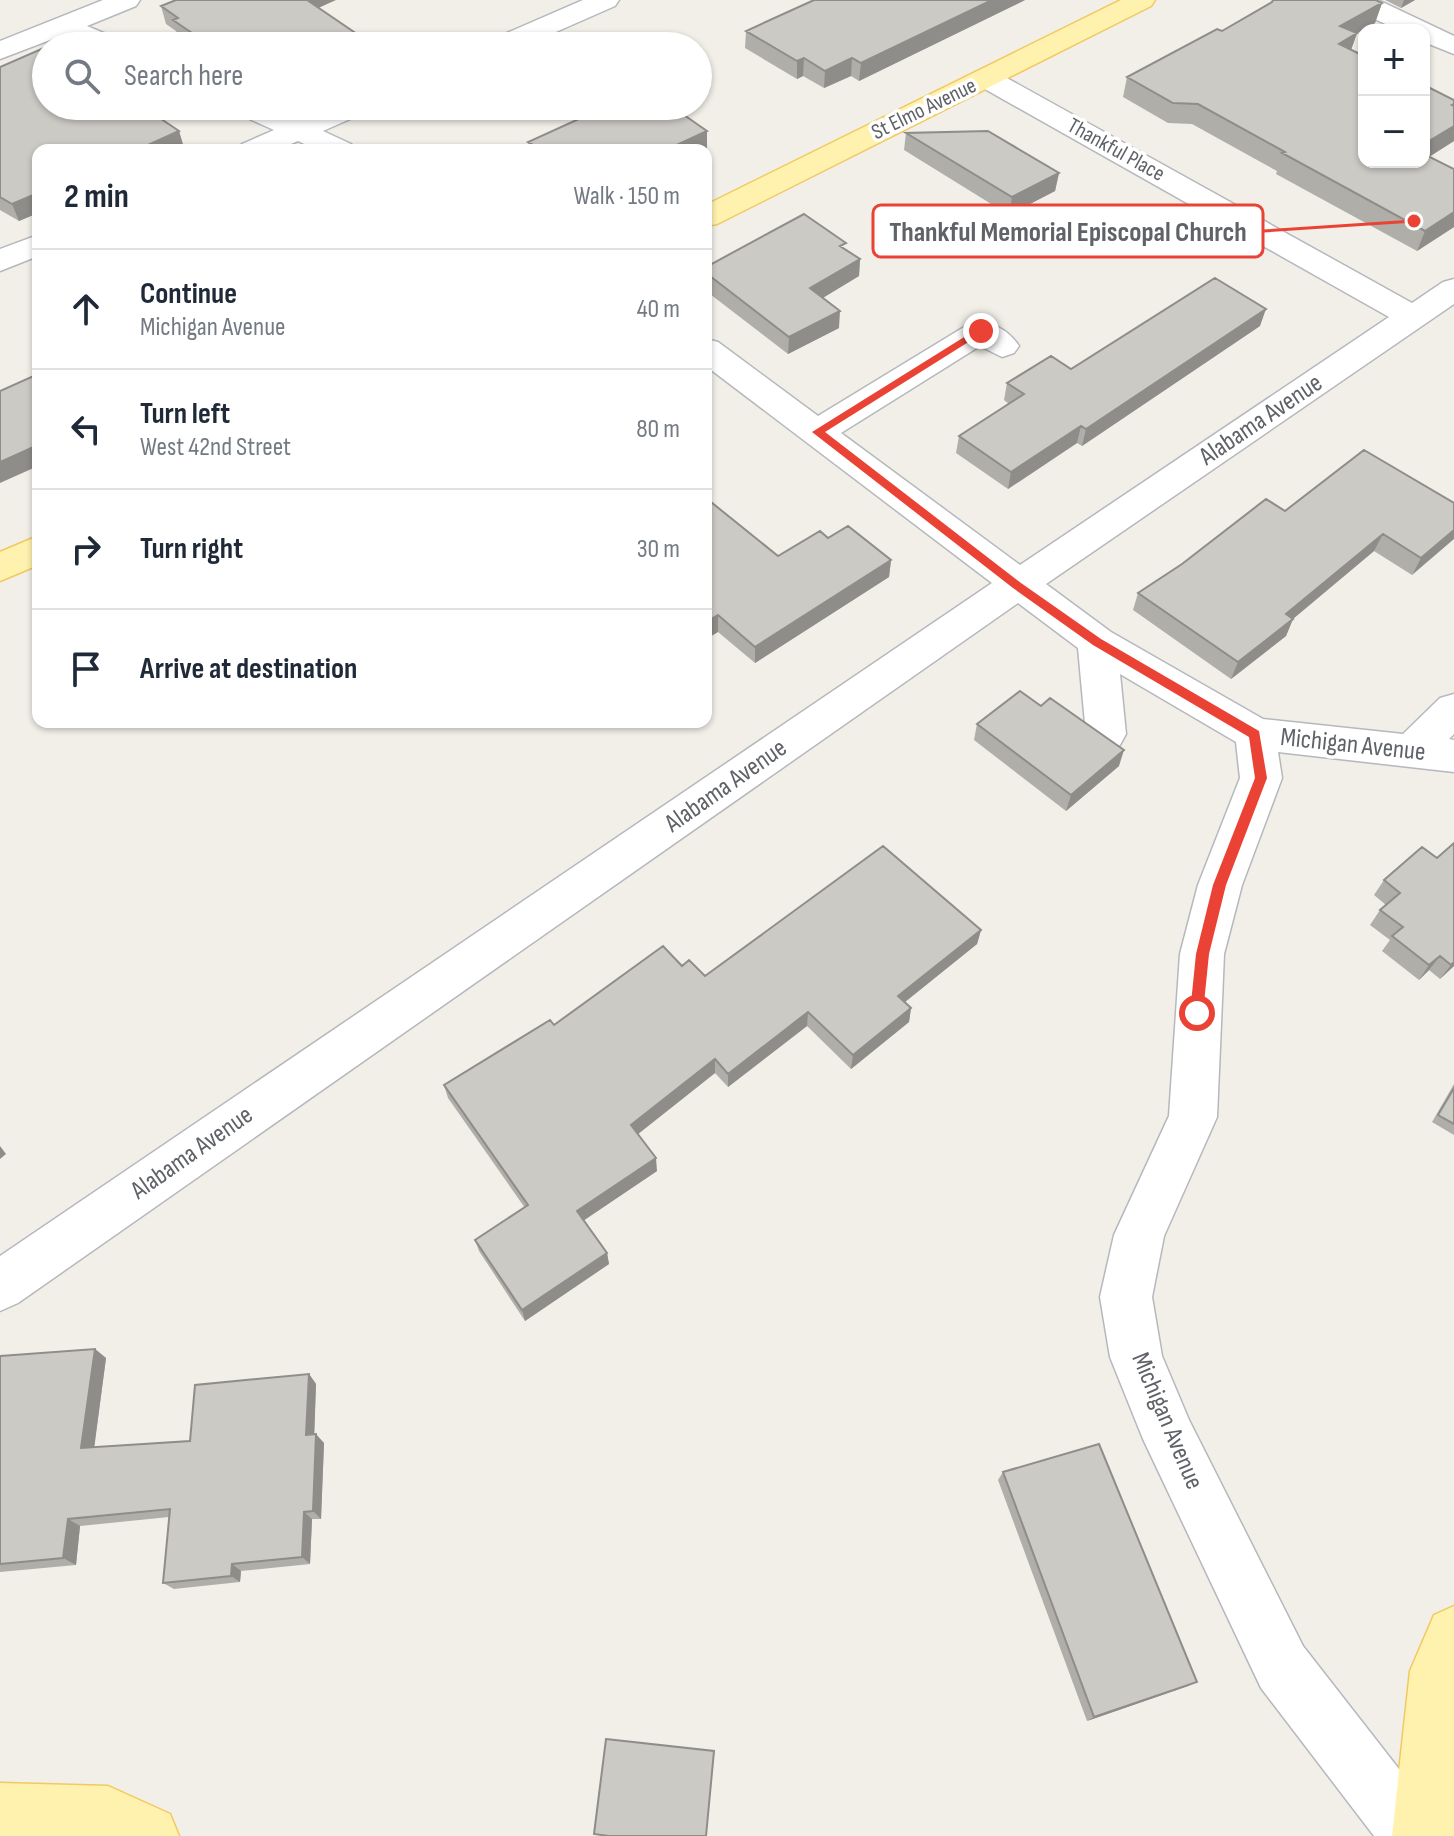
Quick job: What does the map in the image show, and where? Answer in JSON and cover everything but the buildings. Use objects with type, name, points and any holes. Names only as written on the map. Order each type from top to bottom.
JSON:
[{"type":"main road","name":"St Elmo Avenue","points":[[712,214],[1142,0]]},
{"type":"main road","points":[[0,568],[32,552]]},
{"type":"main road","points":[[1423,1836],[1439,1671],[1454,1635]]},
{"type":"main road","points":[[0,1813],[108,1816],[148,1836]]},
{"type":"street","points":[[46,32],[127,0]]},
{"type":"street","points":[[533,32],[606,0]]},
{"type":"street","points":[[1356,0],[1407,24]]},
{"type":"street","points":[[63,25],[79,32]]},
{"type":"street","points":[[1430,35],[1454,46]]},
{"type":"street","points":[[0,51],[32,38]]},
{"type":"street","name":"Thankful Place","points":[[986,78],[1413,317]]},
{"type":"street","points":[[275,120],[328,144]]},
{"type":"street","points":[[266,144],[322,120]]},
{"type":"street","points":[[0,261],[32,247]]},
{"type":"street","name":"Alabama Avenue","points":[[0,1286],[1017,585],[1454,289]]},
{"type":"street","points":[[818,432],[981,331],[1002,346]]},
{"type":"street","points":[[712,354],[1097,642],[1255,734]]},
{"type":"street","points":[[1097,642],[1106,734]]},
{"type":"street","points":[[1412,751],[1454,709]]},
{"type":"street","name":"Michigan Avenue","points":[[1412,1836],[1282,1667],[1170,1439],[1136,1357],[1126,1297],[1139,1235],[1193,1117],[1202,954],[1220,885],[1261,778],[1255,734],[1454,756]]},
{"type":"place","name":"Thankful Memorial Episcopal Church","points":[[1414,221]]},
{"type":"route","points":[[981,331],[818,432],[1017,585],[1097,642],[1255,734],[1261,778],[1220,885],[1202,954],[1197,1013]]}]
